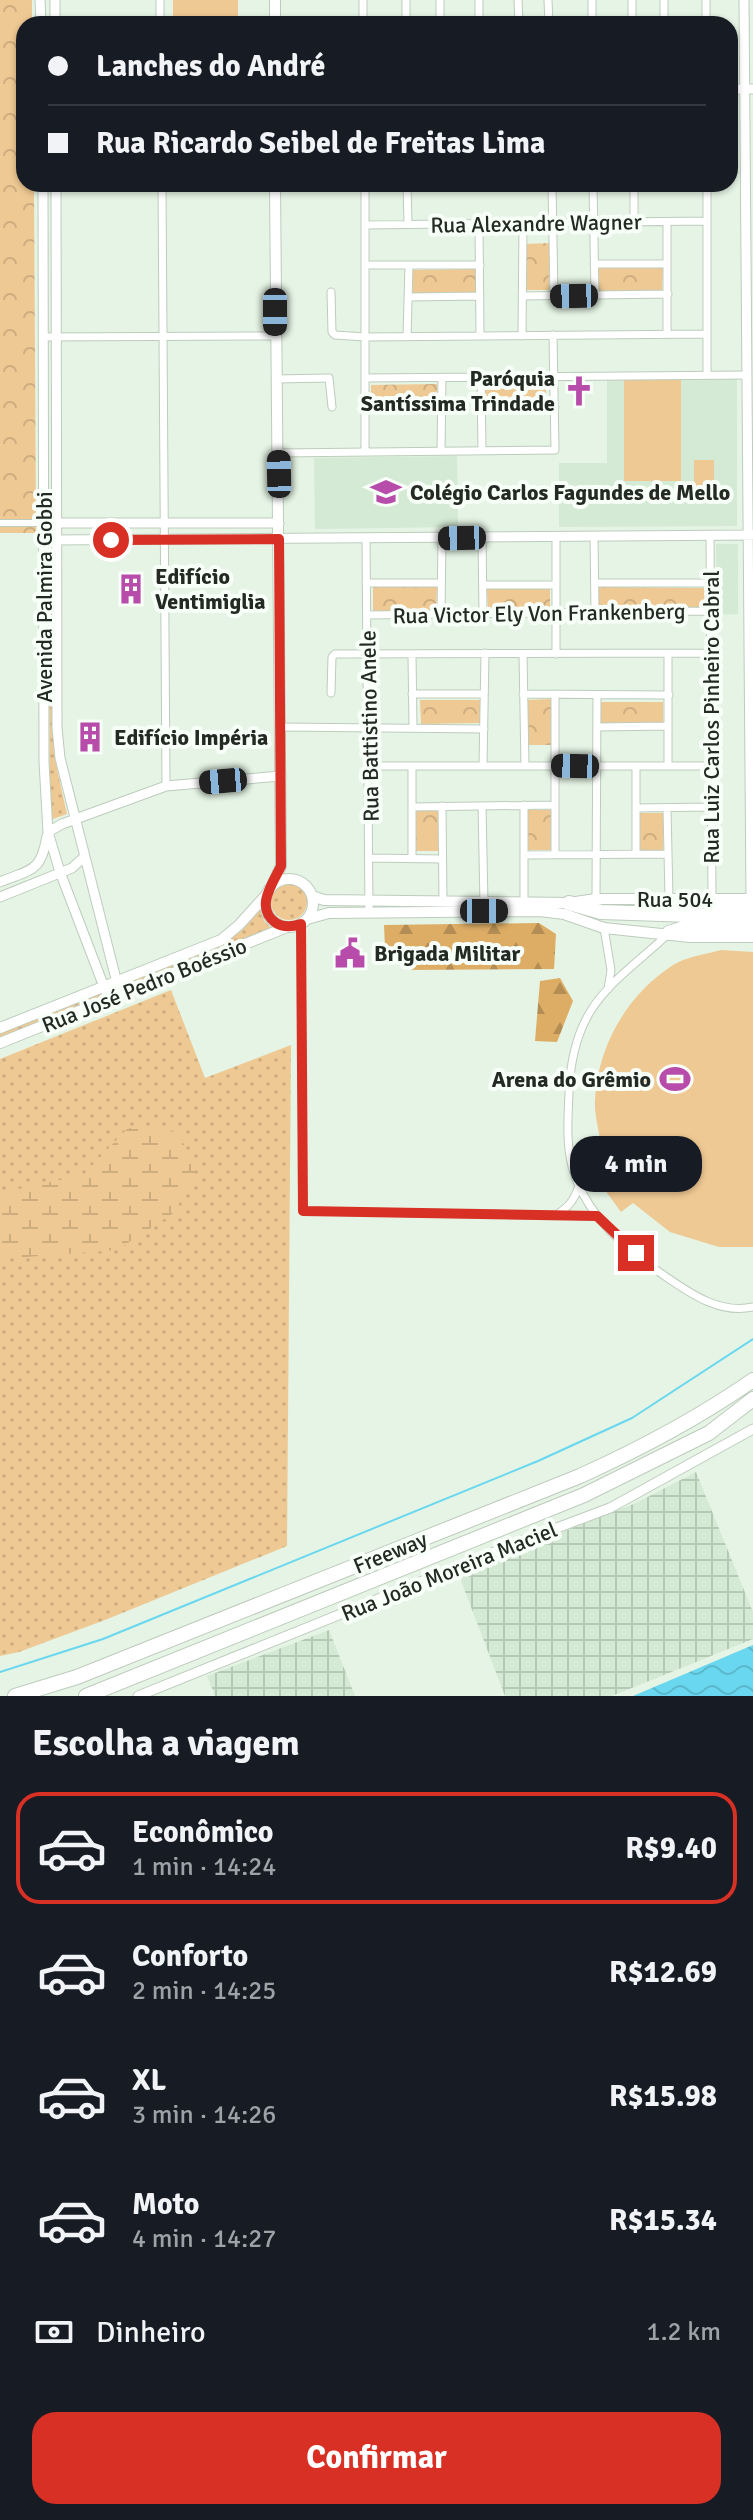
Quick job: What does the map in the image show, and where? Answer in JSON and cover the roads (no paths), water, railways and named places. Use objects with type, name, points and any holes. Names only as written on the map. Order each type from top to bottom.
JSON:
[{"type":"highway","points":[[569,903],[601,912],[678,914],[691,922],[753,928]]},
{"type":"highway","points":[[669,933],[691,922],[753,917]]},
{"type":"highway","name":"Freeway","points":[[15,1696],[77,1677],[580,1476],[672,1432],[753,1380]]},
{"type":"highway","name":"Freeway","points":[[86,1696],[584,1495],[709,1433],[753,1399]]},
{"type":"highway","points":[[709,1433],[753,1411]]},
{"type":"main road","points":[[275,192],[281,866],[269,891],[266,908],[269,915],[273,921],[287,927],[329,913],[369,913],[443,902],[484,907],[524,903],[604,928],[690,937],[753,937]]},
{"type":"main road","points":[[281,866],[290,879]]},
{"type":"main road","points":[[269,891],[282,880],[290,879],[306,885],[313,907],[304,922]]},
{"type":"main road","name":"Rua José Pedro Boéssio","points":[[0,1028],[221,940],[269,891]]},
{"type":"main road","points":[[312,896],[324,900],[370,901],[394,907],[540,907]]},
{"type":"main road","name":"Rua 504","points":[[540,907],[596,899],[752,902]]},
{"type":"main road","points":[[669,933],[678,914],[694,909],[734,909],[752,902]]},
{"type":"main road","name":"Rua José Pedro Boéssio","points":[[0,1043],[287,927]]},
{"type":"street","points":[[744,0],[749,24],[750,355],[747,375],[750,404],[752,902]]},
{"type":"street","name":"Avenida Palmira Gobbi","points":[[43,192],[44,762],[48,832],[103,987],[114,998]]},
{"type":"street","name":"Avenida Palmira Gobbi","points":[[56,192],[57,728],[60,758],[116,982],[114,998]]},
{"type":"street","points":[[162,192],[166,786]]},
{"type":"street","points":[[365,192],[365,452]]},
{"type":"street","points":[[407,192],[408,224]]},
{"type":"street","points":[[552,192],[554,296]]},
{"type":"street","points":[[593,192],[595,295]]},
{"type":"street","points":[[634,192],[634,222]]},
{"type":"street","points":[[707,192],[707,375]]},
{"type":"street","name":"Rua Alexandre Wagner","points":[[365,225],[707,221]]},
{"type":"street","points":[[667,222],[667,334]]},
{"type":"street","points":[[522,336],[523,223]]},
{"type":"street","points":[[479,224],[480,336]]},
{"type":"street","points":[[594,264],[667,264]]},
{"type":"street","points":[[365,265],[480,265]]},
{"type":"street","points":[[407,337],[409,265]]},
{"type":"street","points":[[331,292],[333,334],[407,337],[707,334]]},
{"type":"street","points":[[522,296],[668,294]]},
{"type":"street","points":[[409,297],[480,296]]},
{"type":"street","points":[[278,453],[555,450],[553,335]]},
{"type":"street","points":[[43,337],[275,336]]},
{"type":"street","points":[[365,378],[747,375]]},
{"type":"street","points":[[481,377],[482,451]]},
{"type":"street","points":[[276,379],[329,378],[332,407]]},
{"type":"street","points":[[441,451],[442,378]]},
{"type":"street","points":[[365,407],[442,408]]},
{"type":"street","points":[[482,409],[555,407]]},
{"type":"street","points":[[0,523],[279,523]]},
{"type":"street","name":"Rua Luiz Carlos Pinheiro Cabral","points":[[710,535],[712,899]]},
{"type":"street","points":[[44,540],[751,535]]},
{"type":"street","points":[[594,536],[595,612]]},
{"type":"street","points":[[482,537],[483,613]]},
{"type":"street","points":[[556,537],[556,654]]},
{"type":"street","points":[[441,614],[442,538]]},
{"type":"street","name":"Rua Battistino Anele","points":[[366,539],[369,913]]},
{"type":"street","points":[[366,583],[441,583]]},
{"type":"street","points":[[595,583],[710,583]]},
{"type":"street","points":[[483,585],[556,585]]},
{"type":"street","name":"Rua Victor Ely Von Frankenberg","points":[[367,615],[710,611]]},
{"type":"street","points":[[483,766],[485,653]]},
{"type":"street","points":[[668,653],[668,766]]},
{"type":"street","points":[[331,693],[332,655],[710,653]]},
{"type":"street","points":[[412,654],[413,728]]},
{"type":"street","points":[[523,654],[525,766]]},
{"type":"street","points":[[412,694],[484,694]]},
{"type":"street","points":[[523,694],[669,695]]},
{"type":"street","points":[[555,694],[555,855]]},
{"type":"street","points":[[596,899],[597,695]]},
{"type":"street","points":[[598,727],[668,726]]},
{"type":"street","points":[[281,727],[484,729]]},
{"type":"street","points":[[369,766],[711,766]]},
{"type":"street","points":[[412,766],[412,859]]},
{"type":"street","points":[[636,766],[636,854]]},
{"type":"street","points":[[0,882],[39,864],[43,859],[48,832],[76,819],[166,786],[281,776]]},
{"type":"street","points":[[524,805],[524,903]]},
{"type":"street","points":[[412,807],[554,805]]},
{"type":"street","points":[[442,806],[443,902]]},
{"type":"street","points":[[482,806],[484,907]]},
{"type":"street","points":[[636,808],[711,807]]},
{"type":"street","points":[[667,808],[669,899]]},
{"type":"street","points":[[525,855],[668,854]]},
{"type":"street","points":[[0,897],[72,868],[84,857]]},
{"type":"street","points":[[370,858],[442,859]]},
{"type":"street","points":[[304,922],[303,1211],[597,1216]]},
{"type":"street","points":[[604,928],[611,970],[608,989]]},
{"type":"street","points":[[669,933],[608,989],[590,1011],[576,1041],[570,1069],[569,1145],[572,1167],[597,1216],[648,1264],[696,1297],[740,1310],[753,1307]]},
{"type":"street","points":[[554,1216],[573,1201],[579,1186]]},
{"type":"street","name":"Rua João Moreira Maciel","points":[[138,1696],[610,1508],[753,1429]]},
{"type":"water","points":[[753,1645],[753,1696],[633,1696]]},
{"type":"waterway","points":[[0,1672],[103,1639],[538,1461],[632,1418],[753,1339]]},
{"type":"place","name":"Paróquia Santíssima Trindade","points":[[579,391]]},
{"type":"place","name":"Colégio Carlos Fagundes de Mello","points":[[386,492]]},
{"type":"place","name":"Edifício Ventimiglia","points":[[131,589]]},
{"type":"place","name":"Edifício Impéria","points":[[90,737]]},
{"type":"place","name":"Brigada Militar","points":[[350,953]]},
{"type":"place","name":"Arena do Grêmio","points":[[675,1079]]}]
